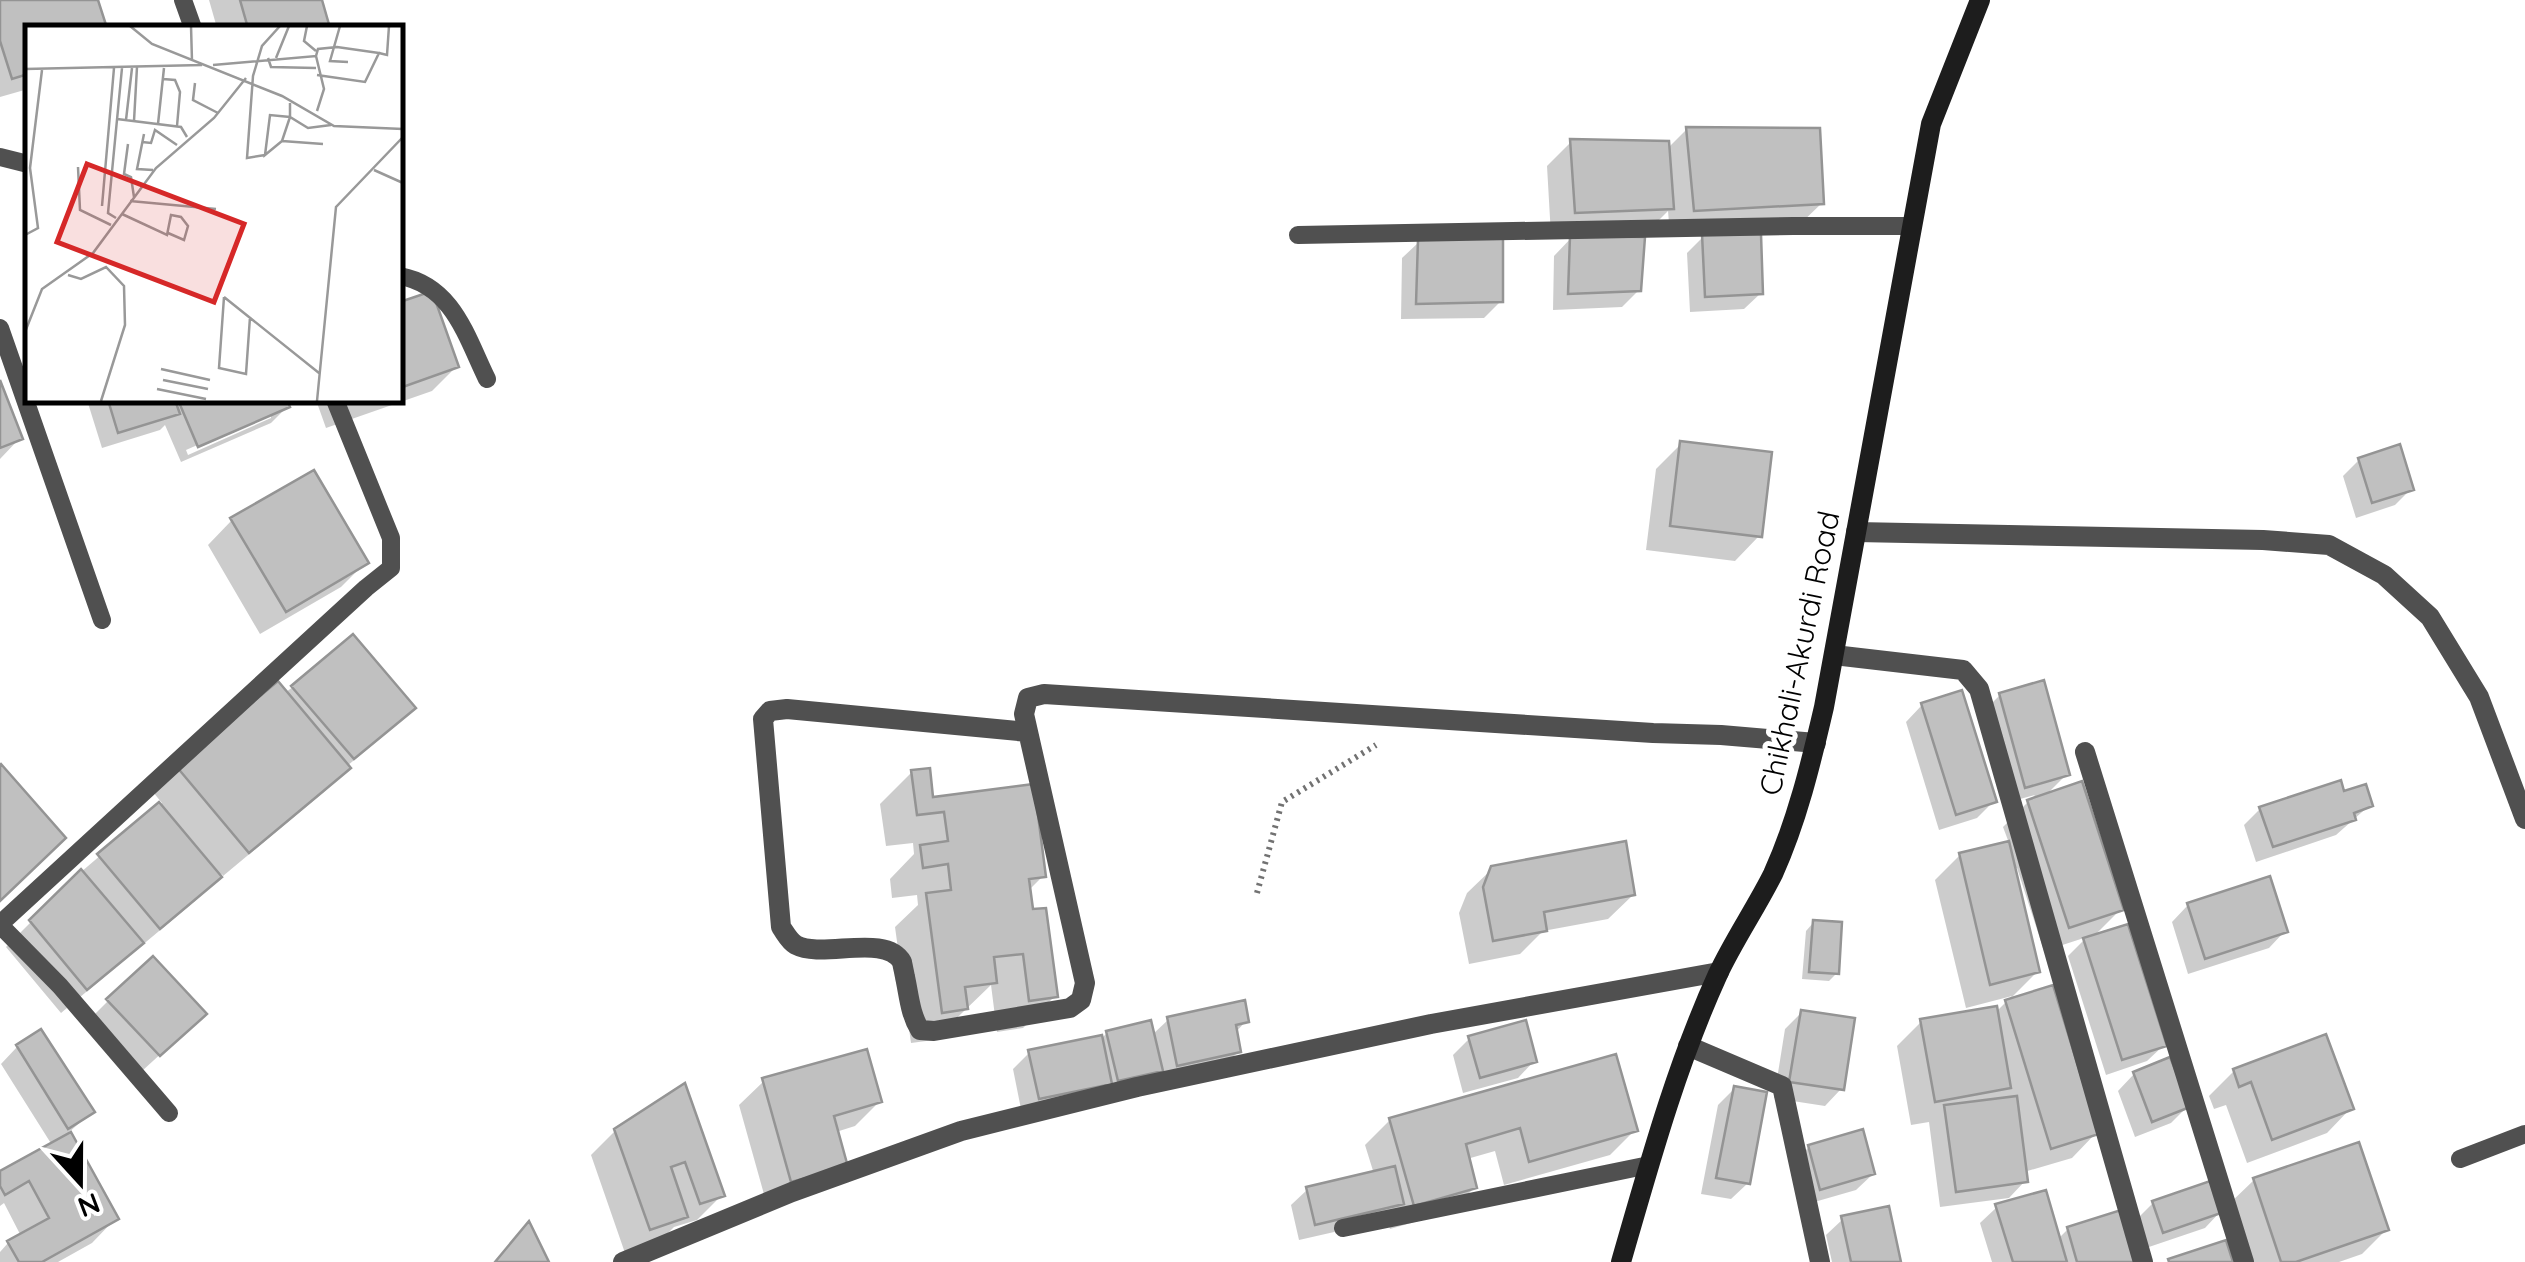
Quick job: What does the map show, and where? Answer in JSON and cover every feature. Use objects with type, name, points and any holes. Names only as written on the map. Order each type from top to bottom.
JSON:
[{"type":"main road","name":"Chikhali-Akurdi Road","points":[[1622,1262],[1688,1046],[1719,972],[1774,872],[1805,786],[1834,655],[1931,124],[1980,0]]},
{"type":"street","points":[[1856,532],[2263,540],[2329,545],[2384,575],[2430,617],[2479,697],[2525,820]]},
{"type":"street","points":[[1834,655],[1963,670],[1979,689],[2143,1262]]},
{"type":"street","points":[[1028,732],[787,709],[770,711],[762,720],[781,927],[800,948],[878,948],[894,953],[902,962],[914,1020],[920,1030],[934,1032],[1070,1008],[1081,1000],[1085,983],[1024,714],[1028,698],[1044,694],[1816,743]]},
{"type":"street","points":[[2085,752],[2244,1262]]},
{"type":"street","points":[[624,1262],[792,1192],[961,1131],[1136,1087],[1431,1024],[1719,972]]},
{"type":"street","points":[[1688,1046],[1782,1086],[1820,1262]]},
{"type":"lane","points":[[183,0],[192,25]]},
{"type":"lane","points":[[0,157],[25,163]]},
{"type":"lane","points":[[1298,234],[1912,226]]},
{"type":"lane","points":[[402,277],[433,288],[450,305],[487,379]]},
{"type":"lane","points":[[0,328],[25,400]]},
{"type":"lane","points":[[26,402],[102,620]]},
{"type":"lane","points":[[170,1114],[60,986],[0,925],[391,568],[390,538],[336,402]]},
{"type":"lane","points":[[2460,1159],[2525,1134]]},
{"type":"lane","points":[[1343,1228],[1649,1166]]},
{"type":"path","points":[[1257,893],[1282,802],[1377,744]]},
{"type":"building","points":[[0,0],[98,0],[106,25],[25,25],[25,75],[12,79],[0,41]]},
{"type":"building","points":[[240,0],[322,0],[329,25],[247,25]]},
{"type":"building","points":[[1686,127],[1820,128],[1824,204],[1694,211]]},
{"type":"building","points":[[1570,139],[1669,141],[1674,209],[1575,213]]},
{"type":"building","points":[[1702,234],[1761,234],[1763,294],[1705,297]]},
{"type":"building","points":[[1570,236],[1645,237],[1641,291],[1568,294]]},
{"type":"building","points":[[1503,237],[1503,302],[1416,304],[1418,239]]},
{"type":"building","points":[[432,291],[459,367],[402,387],[402,301]]},
{"type":"building","points":[[0,380],[23,439],[0,448]]},
{"type":"building","points":[[109,402],[176,402],[180,414],[118,433]]},
{"type":"building","points":[[179,402],[288,402],[290,407],[198,447]]},
{"type":"building","points":[[1680,441],[1772,452],[1762,537],[1670,526]]},
{"type":"building","points":[[2400,444],[2414,490],[2372,503],[2358,458]]},
{"type":"building","points":[[314,470],[369,563],[286,612],[230,518]]},
{"type":"building","points":[[353,634],[416,708],[354,759],[291,686]]},
{"type":"building","points":[[2044,680],[2070,775],[2025,788],[1999,693]]},
{"type":"building","points":[[278,681],[351,768],[249,853],[176,766]]},
{"type":"building","points":[[1962,690],[1997,802],[1956,815],[1921,703]]},
{"type":"building","points":[[0,765],[66,838],[0,901]]},
{"type":"building","points":[[930,768],[933,797],[1034,784],[1046,877],[1029,879],[1033,909],[1046,908],[1058,997],[1029,1001],[1023,954],[994,957],[997,983],[965,987],[968,1009],[942,1013],[926,893],[951,890],[948,864],[923,868],[920,845],[948,841],[944,812],[917,815],[911,770]]},
{"type":"building","points":[[2341,780],[2344,791],[2366,784],[2373,806],[2354,813],[2356,820],[2273,847],[2259,807]]},
{"type":"building","points":[[2082,781],[2124,910],[2069,928],[2027,800]]},
{"type":"building","points":[[159,802],[222,877],[160,929],[97,854]]},
{"type":"building","points":[[1626,841],[1635,895],[1544,912],[1547,931],[1493,941],[1483,887],[1491,866]]},
{"type":"building","points":[[2009,841],[2040,972],[1990,985],[1959,853]]},
{"type":"building","points":[[81,869],[144,943],[87,990],[29,920]]},
{"type":"building","points":[[2270,876],[2288,932],[2205,959],[2187,903]]},
{"type":"building","points":[[1813,920],[1842,922],[1839,974],[1809,972]]},
{"type":"building","points":[[2128,924],[2167,1046],[2122,1060],[2083,938]]},
{"type":"building","points":[[153,956],[207,1014],[160,1056],[106,999]]},
{"type":"building","points":[[2053,985],[2099,1134],[2051,1149],[2005,1000]]},
{"type":"building","points":[[1245,1000],[1249,1022],[1236,1025],[1241,1052],[1177,1066],[1167,1017]]},
{"type":"building","points":[[1997,1006],[2011,1088],[1935,1102],[1920,1019]]},
{"type":"building","points":[[1801,1010],[1855,1018],[1844,1090],[1789,1082]]},
{"type":"building","points":[[1151,1020],[1163,1071],[1118,1081],[1106,1031]]},
{"type":"building","points":[[1526,1020],[1537,1062],[1480,1078],[1468,1036]]},
{"type":"building","points":[[41,1029],[95,1112],[68,1129],[16,1045]]},
{"type":"building","points":[[2326,1034],[2354,1109],[2272,1140],[2251,1082],[2239,1087],[2233,1069]]},
{"type":"building","points":[[1102,1035],[1112,1084],[1039,1099],[1028,1050]]},
{"type":"building","points":[[867,1049],[882,1102],[834,1116],[848,1167],[791,1182],[762,1078]]},
{"type":"building","points":[[1616,1054],[1638,1131],[1529,1162],[1520,1128],[1466,1144],[1477,1188],[1414,1206],[1389,1118]]},
{"type":"building","points":[[2170,1057],[2190,1107],[2152,1122],[2133,1072]]},
{"type":"building","points":[[685,1083],[725,1196],[700,1204],[685,1162],[671,1167],[688,1217],[650,1230],[614,1129]]},
{"type":"building","points":[[1734,1086],[1767,1092],[1750,1184],[1716,1178]]},
{"type":"building","points":[[2017,1096],[2028,1182],[1956,1192],[1944,1105]]},
{"type":"building","points":[[1863,1129],[1875,1174],[1820,1190],[1808,1145]]},
{"type":"building","points":[[71,1132],[119,1219],[42,1262],[19,1262],[7,1241],[49,1218],[29,1181],[5,1195],[0,1186],[0,1171]]},
{"type":"building","points":[[2359,1142],[2389,1230],[2296,1262],[2281,1262],[2253,1178]]},
{"type":"building","points":[[1395,1166],[1404,1204],[1315,1225],[1306,1187]]},
{"type":"building","points":[[2213,1180],[2224,1212],[2163,1233],[2152,1201]]},
{"type":"building","points":[[2046,1190],[2067,1262],[2013,1262],[1995,1204]]},
{"type":"building","points":[[1889,1206],[1901,1262],[1851,1262],[1841,1216]]},
{"type":"building","points":[[2121,1210],[2137,1262],[2077,1262],[2067,1227]]},
{"type":"building","points":[[529,1221],[549,1262],[495,1262]]},
{"type":"building","points":[[2226,1240],[2233,1262],[2169,1262],[2168,1259]]}]
